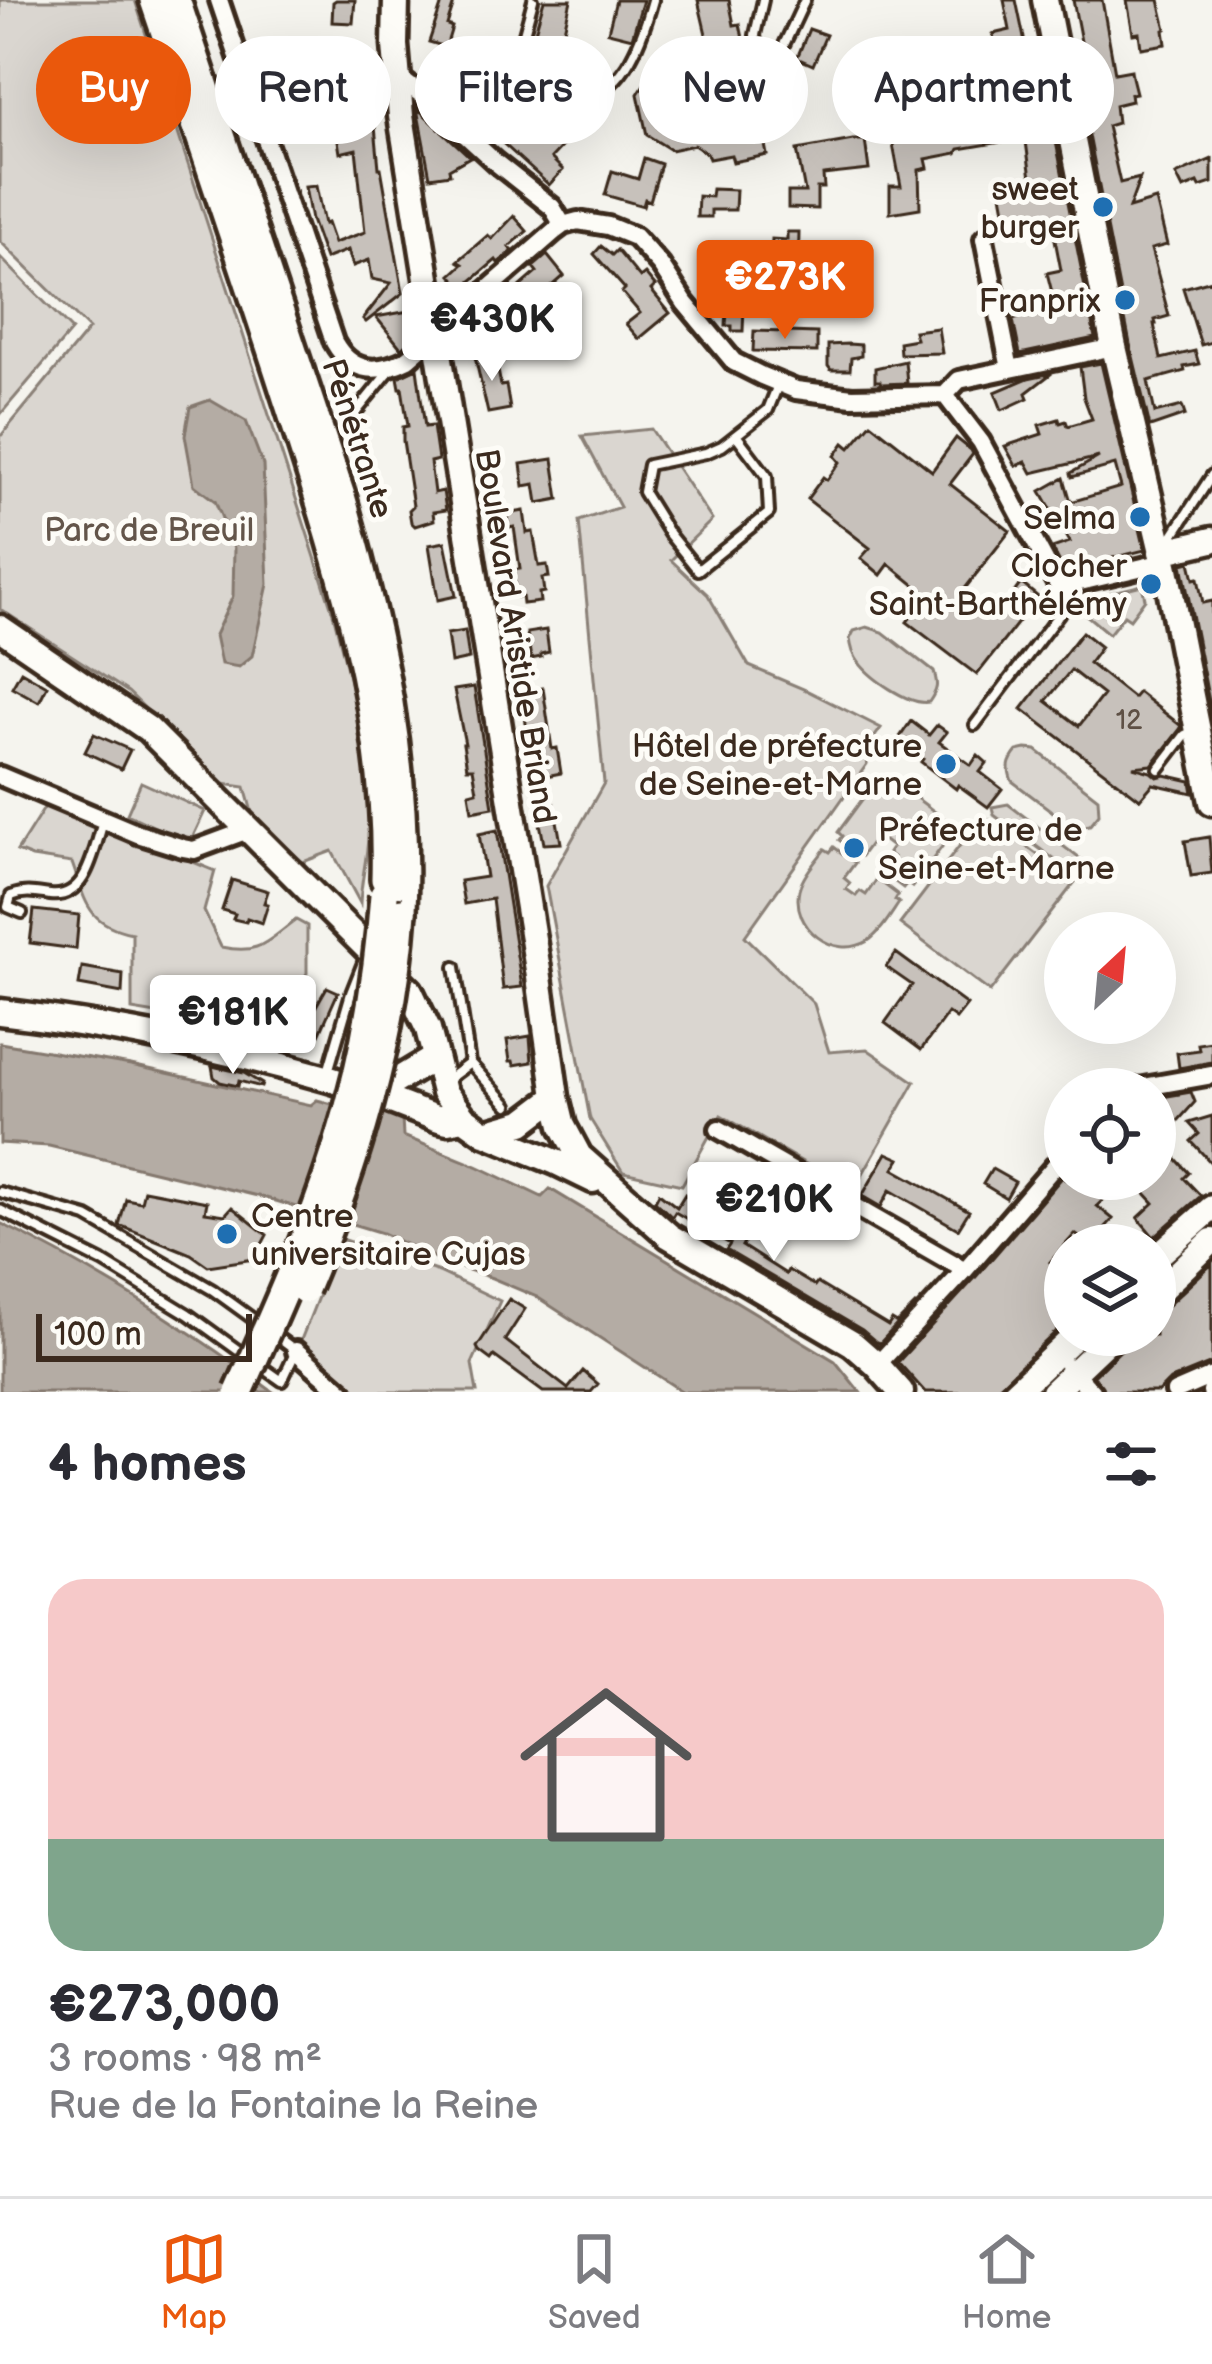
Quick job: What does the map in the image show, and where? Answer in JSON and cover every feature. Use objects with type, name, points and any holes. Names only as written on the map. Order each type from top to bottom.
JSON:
[{"type":"main road","name":"Pénétrante","points":[[154,0],[346,588],[374,726],[393,903]]},
{"type":"main road","name":"Pénétrante","points":[[176,0],[341,496],[366,587],[401,779],[404,844],[393,903]]},
{"type":"main road","points":[[271,1387],[367,1114],[384,1042],[393,903]]},
{"type":"main road","points":[[239,1392],[286,1287],[339,1143],[393,903]]},
{"type":"street","points":[[219,0],[334,342],[352,363],[378,370],[408,359],[563,225],[578,221],[635,237],[734,362],[796,390],[852,397],[945,395],[959,380],[1114,346]]},
{"type":"street","name":"Boulevard Aristide Briand","points":[[396,0],[397,84],[556,1097],[563,1126],[579,1156],[617,1192]]},
{"type":"street","points":[[1045,0],[1212,802]]},
{"type":"street","points":[[397,84],[406,83],[423,96],[552,207],[563,225]]},
{"type":"street","points":[[984,239],[1010,369]]},
{"type":"street","points":[[945,395],[981,442],[1059,586],[1212,540]]},
{"type":"street","points":[[0,628],[148,729],[368,948],[413,996],[428,1029],[441,1084],[452,1105],[475,1126],[523,1122],[556,1097]]},
{"type":"street","points":[[0,776],[138,833],[194,850],[248,830]]},
{"type":"street","points":[[0,1012],[96,1024],[326,1078],[406,1108],[475,1126],[617,1192],[669,1236],[853,1344],[901,1392]]},
{"type":"street","points":[[364,1090],[391,1084],[434,1058]]},
{"type":"street","points":[[1176,1081],[1212,1075]]},
{"type":"street","points":[[406,1108],[441,1084]]},
{"type":"street","points":[[719,1129],[965,1270]]},
{"type":"street","points":[[877,1365],[1044,1178]]},
{"type":"street","points":[[1176,1240],[1212,1208]]},
{"type":"street","points":[[1176,1275],[1212,1241]]},
{"type":"street","points":[[296,1351],[343,1392]]},
{"type":"street","points":[[1053,1392],[1068,1356]]},
{"type":"street","points":[[1016,1392],[1077,1356]]},
{"type":"street","points":[[1065,1363],[1092,1392]]},
{"type":"street","points":[[1175,1392],[1212,1376]]},
{"type":"lane","points":[[533,0],[514,71],[571,105],[594,99],[613,84],[642,42],[653,0]]},
{"type":"lane","points":[[755,36],[763,0]]},
{"type":"lane","points":[[787,36],[805,0]]},
{"type":"lane","points":[[353,416],[392,367]]},
{"type":"lane","points":[[736,435],[767,476],[769,513],[698,570],[668,534],[643,492],[648,465],[722,446],[736,435],[768,410],[779,383]]},
{"type":"lane","points":[[1163,557],[1212,476]]},
{"type":"lane","points":[[975,725],[1059,614],[1074,583]]},
{"type":"lane","points":[[1159,769],[1185,735],[1197,730]]},
{"type":"lane","points":[[22,914],[8,907],[11,896],[36,891],[57,896],[72,892],[82,882],[104,819]]},
{"type":"lane","points":[[326,1078],[368,948]]},
{"type":"lane","points":[[455,967],[470,1063],[508,1106]]},
{"type":"lane","points":[[441,1084],[470,1063]]},
{"type":"lane","points":[[0,1192],[87,1217],[213,1290],[296,1351],[271,1387]]},
{"type":"lane","points":[[0,1210],[103,1262],[188,1314],[271,1387],[293,1392]]},
{"type":"green space","name":"Parc de Breuil","points":[[0,0],[135,0],[147,36],[36,36],[36,144],[182,144],[347,668],[369,809],[360,903],[332,851],[303,862],[253,816],[245,787],[223,784],[128,692],[0,609],[0,437],[89,329],[0,241]]},
{"type":"green space","points":[[0,257],[72,330],[0,415]]},
{"type":"green space","points":[[651,429],[712,520],[671,560],[708,595],[749,666],[881,728],[871,742],[867,764],[745,936],[814,1004],[829,1052],[867,1049],[915,1082],[853,1191],[721,1115],[682,1185],[623,1172],[590,1119],[546,886],[604,783],[579,521],[620,507],[582,436]]},
{"type":"green space","points":[[1142,585],[1145,599],[1130,619],[1124,615],[1109,634],[1079,609],[1088,598]]},
{"type":"green space","points":[[867,627],[883,632],[934,672],[936,687],[929,702],[900,695],[862,666],[850,639],[854,631]]},
{"type":"green space","points":[[1036,750],[1098,798],[1099,814],[1090,825],[1074,828],[1012,781],[1010,762],[1017,751]]},
{"type":"green space","points":[[887,776],[951,824],[948,828],[953,832],[912,887],[907,883],[903,888],[882,872],[893,857],[888,853],[892,847],[883,840],[878,845],[872,841],[861,856],[839,840],[838,832],[878,778],[883,781]]},
{"type":"green space","points":[[141,782],[205,811],[190,843],[127,814]]},
{"type":"green space","points":[[48,802],[215,871],[204,911],[221,947],[254,948],[296,920],[307,926],[307,973],[284,1013],[260,1027],[132,1010],[132,933],[106,924],[90,909],[72,863],[17,851]]},
{"type":"green space","points":[[1008,804],[1088,865],[1078,877],[994,815],[992,807]]},
{"type":"green space","points":[[983,815],[1075,882],[1052,912],[1044,912],[1044,922],[990,992],[900,924]]},
{"type":"green space","points":[[834,847],[855,863],[844,878],[850,883],[846,889],[856,896],[860,891],[866,895],[877,879],[898,895],[899,903],[881,928],[855,946],[841,947],[817,937],[798,904],[807,874],[825,849],[830,852]]},
{"type":"green space","points":[[341,1239],[439,1272],[500,1301],[472,1364],[477,1392],[351,1392],[299,1345]]},
{"type":"shaded area","points":[[210,400],[246,421],[263,465],[268,584],[252,656],[239,667],[221,664],[215,635],[233,596],[234,548],[215,501],[194,485],[185,435],[190,407]]},
{"type":"shaded area","points":[[0,1043],[131,1065],[311,1105],[317,1100],[358,1105],[402,1119],[403,1136],[542,1197],[550,1189],[835,1361],[860,1392],[683,1392],[537,1297],[382,1233],[266,1198],[49,1146],[0,1143]]},
{"type":"shaded area","points":[[0,1223],[140,1301],[273,1392],[0,1392]]},
{"type":"building","points":[[336,0],[355,0],[353,23],[332,22]]},
{"type":"building","points":[[443,0],[455,0],[447,25],[452,27],[449,36],[431,36]]},
{"type":"building","points":[[544,0],[571,0],[563,36],[534,36]]},
{"type":"building","points":[[616,0],[643,0],[632,38],[608,32]]},
{"type":"building","points":[[698,0],[729,0],[734,25],[740,24],[742,36],[706,36]]},
{"type":"building","points":[[1004,0],[1016,0],[1024,36],[993,36],[1010,30]]},
{"type":"building","points":[[1073,0],[1102,0],[1108,36],[1080,36]]},
{"type":"building","points":[[1127,0],[1159,0],[1166,44],[1141,48],[1139,33],[1133,34]]},
{"type":"building","points":[[809,29],[826,35],[813,65],[808,63]]},
{"type":"building","points":[[1114,67],[1115,73],[1131,70],[1136,93],[1130,94],[1131,101],[1115,105],[1114,124]]},
{"type":"building","points":[[339,144],[377,144],[403,293],[366,322],[363,319],[391,283],[372,279],[369,260],[353,266],[348,250],[325,259],[305,187],[316,186],[324,224],[334,243],[365,232],[356,149],[340,153]]},
{"type":"building","points":[[424,144],[456,144],[470,157],[449,169],[450,174],[430,177]]},
{"type":"building","points":[[504,144],[564,144],[551,158],[563,170],[549,185]]},
{"type":"building","points":[[661,144],[765,144],[767,155],[733,162],[731,155],[709,159],[694,145],[671,150]]},
{"type":"building","points":[[866,144],[869,170],[823,175],[824,188],[817,188],[817,209],[788,208],[788,192],[805,192],[797,150]]},
{"type":"building","points":[[893,144],[989,144],[926,159],[928,168],[919,170],[920,208],[890,213],[890,186],[901,186]]},
{"type":"building","points":[[1026,144],[1056,144],[1095,338],[1020,354],[1013,320],[1049,307],[1048,302],[1054,300],[1047,273],[1061,270],[1050,214],[1007,221],[1001,188],[1024,185],[1022,179],[1031,178]]},
{"type":"building","points":[[1091,144],[1111,144],[1120,183],[1140,178],[1129,208],[1156,200],[1167,245],[1151,249],[1169,316],[1154,324],[1161,359],[1195,351],[1199,364],[1148,381],[1155,413],[1182,406],[1185,415],[1150,427]]},
{"type":"building","points":[[644,158],[661,164],[650,201],[645,199],[643,206],[605,195],[612,171],[638,179]]},
{"type":"building","points":[[1212,159],[1212,183],[1183,189],[1176,175]]},
{"type":"building","points":[[712,189],[736,190],[735,210],[711,210],[711,217],[697,217],[698,196],[711,197]]},
{"type":"building","points":[[514,216],[527,231],[509,247],[513,251],[463,288],[451,275],[463,264],[458,261],[488,235],[492,239]]},
{"type":"building","points":[[787,232],[799,232],[798,280],[785,280],[784,305],[770,306],[771,284],[745,281],[743,331],[732,331],[732,326],[726,326],[730,264],[716,264],[717,243],[734,243],[733,262],[771,263],[772,239],[787,240]]},
{"type":"building","points":[[601,246],[612,255],[617,250],[640,278],[645,274],[670,313],[639,339],[626,324],[640,313],[594,254]]},
{"type":"building","points":[[547,255],[564,276],[548,290],[553,295],[535,310],[532,307],[517,316],[475,352],[473,338],[454,344],[453,337],[471,321],[473,329],[525,292],[520,287]]},
{"type":"building","points":[[1212,280],[1212,342],[1201,345],[1183,288]]},
{"type":"building","points":[[414,310],[418,333],[401,348],[376,317]]},
{"type":"building","points":[[938,328],[942,353],[900,354],[899,342],[916,339],[914,331]]},
{"type":"building","points":[[754,331],[817,333],[817,352],[753,351]]},
{"type":"building","points":[[828,345],[861,345],[861,356],[851,358],[850,370],[831,370]]},
{"type":"building","points":[[495,354],[510,409],[488,413],[475,357]]},
{"type":"building","points":[[905,361],[907,383],[875,381],[875,368]]},
{"type":"building","points":[[1101,363],[1145,550],[1064,570],[1052,548],[1070,542],[1041,491],[1064,478],[1071,502],[1121,487],[1115,465],[1072,477],[1071,473],[1099,457],[1032,473],[1026,462],[1016,466],[1005,446],[1042,434],[1039,425],[1059,419],[1068,426],[1092,419],[1080,367]]},
{"type":"building","points":[[417,368],[425,427],[433,426],[438,460],[430,462],[434,493],[443,491],[446,510],[433,512],[434,520],[415,526],[409,510],[413,506],[403,441],[403,427],[408,426],[398,377]]},
{"type":"building","points":[[1052,373],[1026,393],[1028,398],[1002,410],[995,392]]},
{"type":"building","points":[[871,423],[932,471],[956,438],[971,450],[973,454],[950,484],[1010,531],[963,591],[989,611],[993,606],[1000,612],[1021,583],[1038,597],[977,675],[907,622],[927,595],[889,564],[881,575],[861,558],[870,548],[807,499],[840,462],[835,456],[844,443],[850,448]]},
{"type":"building","points":[[553,459],[559,499],[538,503],[535,484],[524,486],[521,464]]},
{"type":"building","points":[[524,511],[539,566],[547,565],[549,577],[542,578],[540,602],[523,604],[512,570],[520,569],[514,527],[509,528],[507,514]]},
{"type":"building","points":[[445,542],[456,596],[438,600],[429,545]]},
{"type":"building","points":[[1190,562],[1203,603],[1212,601],[1212,717],[1182,564]]},
{"type":"building","points":[[546,630],[549,652],[531,659],[527,633]]},
{"type":"building","points":[[465,631],[469,659],[451,663],[447,634]]},
{"type":"building","points":[[1082,632],[1101,647],[1089,663],[1133,698],[1138,692],[1180,725],[1152,765],[1133,767],[1157,777],[1191,781],[1193,793],[1153,784],[1140,799],[1022,709]],"holes":[[[1071,670],[1103,695],[1079,726],[1046,701]]]},
{"type":"building","points":[[21,671],[47,686],[39,702],[12,687]]},
{"type":"building","points":[[474,687],[493,807],[472,811],[469,793],[477,791],[473,768],[467,768],[454,690]]},
{"type":"building","points":[[543,688],[552,749],[557,748],[561,773],[541,777],[535,743],[528,744],[524,704],[526,691]]},
{"type":"building","name":"Hôtel de préfecture de Seine-et-Marne","points":[[911,721],[929,735],[937,725],[947,732],[939,742],[971,765],[978,755],[987,763],[980,772],[1002,789],[988,807],[958,785],[956,789],[898,740]]},
{"type":"building","points":[[94,734],[130,750],[121,769],[85,752]]},
{"type":"building","points":[[554,804],[561,843],[544,844],[537,807]]},
{"type":"building","points":[[497,830],[522,987],[503,989],[492,899],[464,904],[460,881],[486,877],[479,834]]},
{"type":"building","points":[[1209,837],[1212,873],[1191,876],[1185,841]]},
{"type":"building","points":[[232,880],[268,891],[262,923],[233,919],[235,914],[222,910]]},
{"type":"building","points":[[34,910],[79,915],[76,949],[30,943]]},
{"type":"building","points":[[896,953],[967,1005],[956,1019],[948,1013],[921,1050],[885,1023],[912,985],[886,967]]},
{"type":"building","points":[[82,967],[123,974],[122,993],[79,985]]},
{"type":"building","points":[[327,987],[338,992],[318,1037],[306,1032]]},
{"type":"building","points":[[530,1036],[532,1062],[514,1065],[507,1040]]},
{"type":"building","points":[[1212,1042],[1212,1062],[1179,1068],[1177,1053],[1199,1050],[1198,1044]]},
{"type":"building","points":[[212,1066],[244,1073],[261,1087],[220,1082]]},
{"type":"building","points":[[1191,1092],[1195,1102],[1176,1123],[1176,1095]]},
{"type":"building","points":[[1212,1116],[1212,1164],[1191,1141],[1199,1134],[1189,1123]]},
{"type":"building","points":[[887,1153],[900,1159],[894,1169],[969,1211],[958,1229],[890,1190],[881,1207],[862,1196]]},
{"type":"building","points":[[1176,1159],[1189,1173],[1184,1178],[1201,1196],[1169,1224],[1143,1224],[1138,1218],[1154,1203],[1151,1200],[1176,1200]]},
{"type":"building","points":[[992,1169],[1015,1182],[1006,1198],[983,1184]]},
{"type":"building","points":[[144,1190],[207,1202],[205,1212],[225,1215],[232,1207],[267,1235],[259,1250],[261,1258],[208,1266],[191,1254],[119,1225],[126,1199],[141,1202]]},
{"type":"building","points":[[659,1193],[677,1207],[685,1194],[740,1228],[752,1207],[761,1212],[742,1246],[888,1326],[916,1304],[880,1343],[876,1342],[726,1250],[730,1244],[675,1212],[672,1217],[655,1201]]},
{"type":"building","points":[[1044,1198],[1103,1200],[1097,1206],[1113,1219],[1109,1224],[1044,1224],[1044,1343],[993,1392],[925,1392],[898,1362]]},
{"type":"building","points":[[1212,1264],[1212,1363],[1170,1380],[1158,1392],[1104,1392],[1094,1376],[1115,1356],[1176,1356],[1176,1298]]},
{"type":"building","points":[[509,1299],[525,1309],[505,1340],[568,1389],[583,1371],[598,1384],[591,1392],[543,1392],[494,1356],[491,1360],[479,1351],[477,1347]]},
{"type":"place","name":"sweet burger","points":[[1103,207]]},
{"type":"place","name":"Franprix","points":[[1125,300]]},
{"type":"place","name":"Selma","points":[[1140,517]]},
{"type":"place","name":"Clocher Saint-Barthélémy","points":[[1151,584]]},
{"type":"place","name":"Hôtel de préfecture de Seine-et-Marne","points":[[946,764]]},
{"type":"place","name":"Préfecture de Seine-et-Marne","points":[[854,848]]},
{"type":"place","name":"Centre universitaire Cujas","points":[[227,1234]]}]
